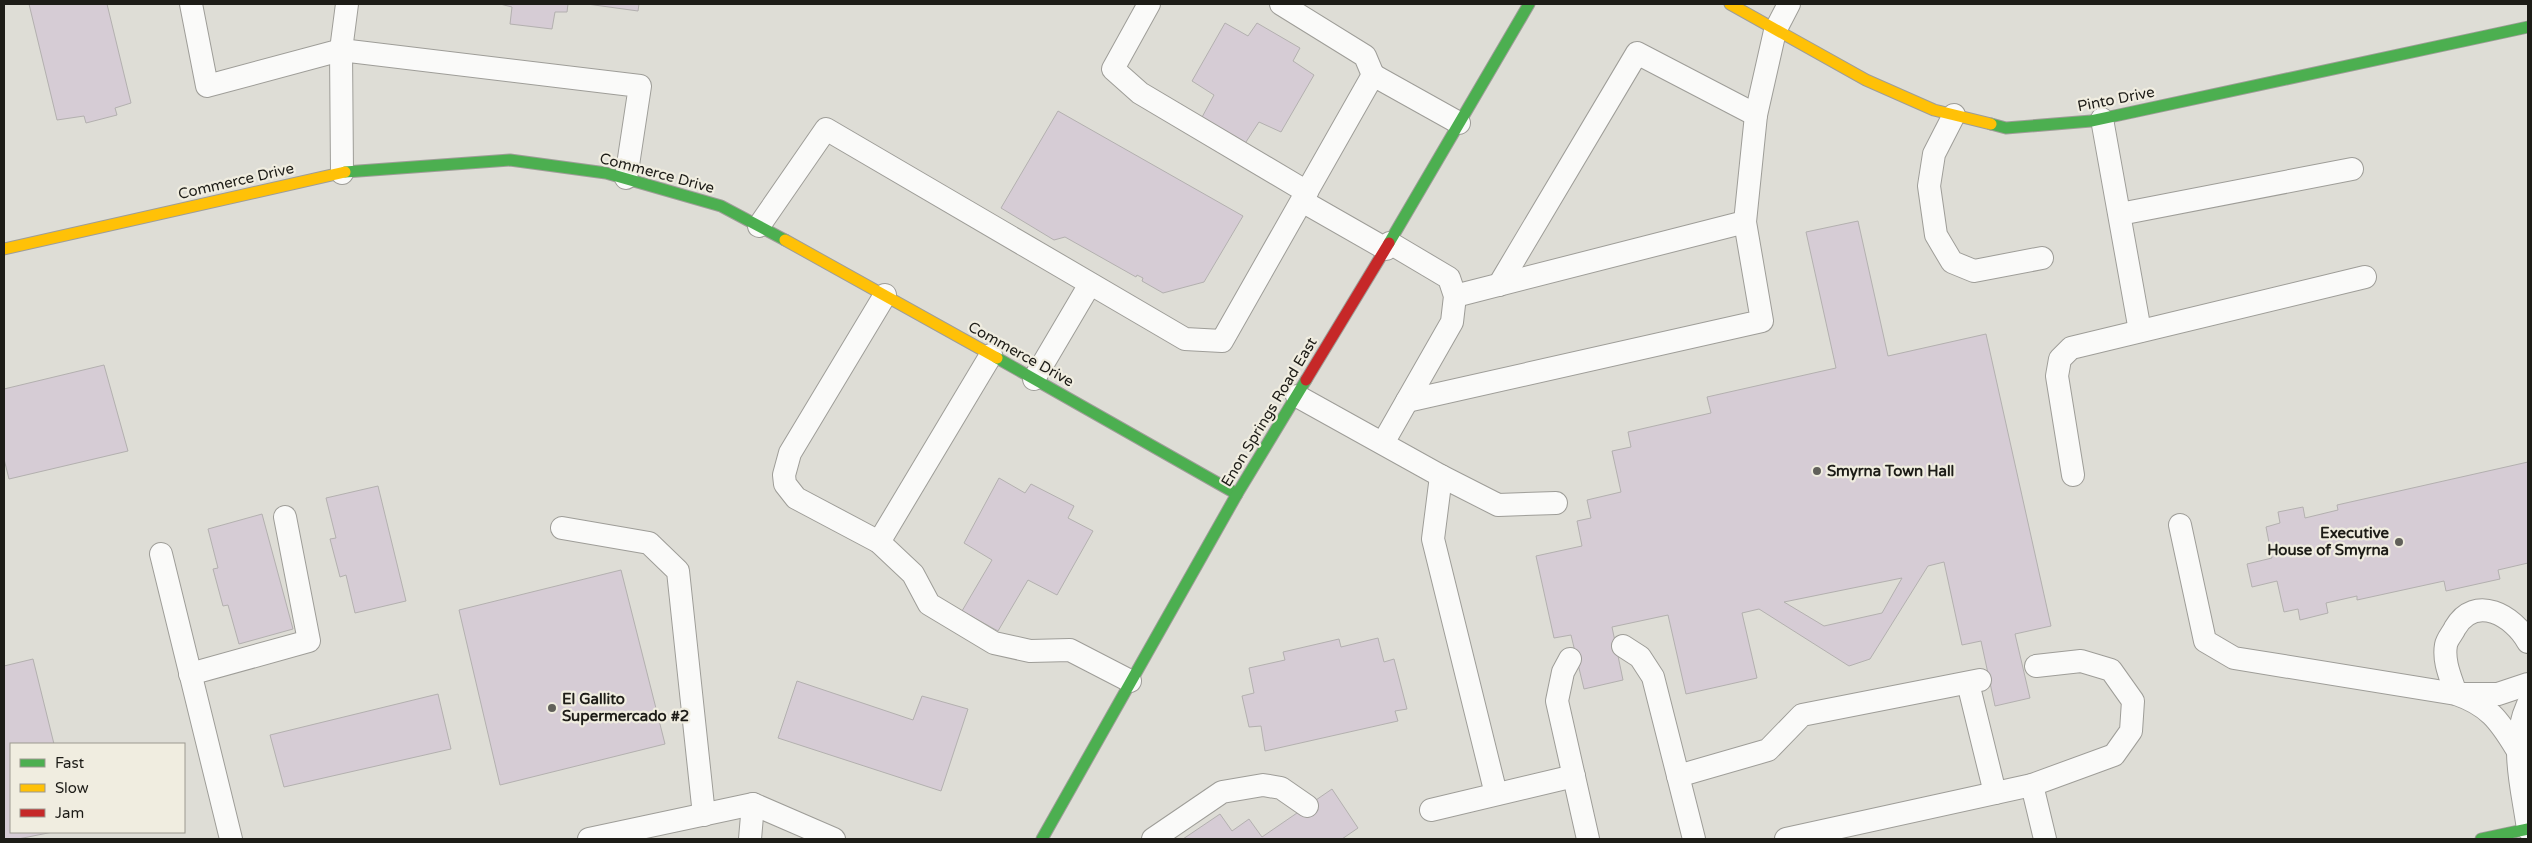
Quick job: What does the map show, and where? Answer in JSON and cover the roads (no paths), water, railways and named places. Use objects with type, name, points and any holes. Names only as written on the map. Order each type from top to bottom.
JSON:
[{"type":"street","name":"Enon Springs Road East","points":[[1049,835],[1130,682],[1237,494],[1388,246],[1528,4]]},
{"type":"street","name":"Pinto Drive","points":[[1730,4],[1775,31],[1866,80],[1934,110],[2006,128],[2102,119],[2528,27]]},
{"type":"street","name":"Commerce Drive","points":[[4,249],[342,173],[510,160],[606,172],[721,206],[885,295],[1237,494]]},
{"type":"street","points":[[2481,839],[2528,829]]},
{"type":"lane","points":[[191,4],[208,86],[341,50],[640,86],[626,178]]},
{"type":"lane","points":[[342,173],[341,50],[346,4]]},
{"type":"lane","points":[[1149,4],[1113,69],[1140,93],[1304,197],[1388,246],[1449,278],[1455,296],[1452,322],[1382,443]]},
{"type":"lane","points":[[1281,4],[1365,56],[1373,75],[1459,123]]},
{"type":"lane","points":[[1407,401],[1762,321],[1745,222],[1756,115],[1775,31],[1789,4]]},
{"type":"lane","points":[[1499,285],[1637,53],[1756,115]]},
{"type":"lane","points":[[760,226],[826,129],[1185,339],[1222,341],[1373,75]]},
{"type":"lane","points":[[1954,115],[1934,154],[1928,186],[1936,235],[1952,262],[1974,271],[2042,258]]},
{"type":"lane","points":[[2102,119],[2140,331]]},
{"type":"lane","points":[[2120,214],[2352,169]]},
{"type":"lane","points":[[1455,296],[1745,222]]},
{"type":"lane","points":[[2073,475],[2057,376],[2060,359],[2070,348],[2365,276]]},
{"type":"lane","points":[[1034,379],[1090,284]]},
{"type":"lane","points":[[885,295],[790,453],[784,475],[784,484],[796,498],[879,542],[913,574],[928,604],[994,643],[1030,652],[1070,650],[1130,682]]},
{"type":"lane","points":[[879,542],[991,355]]},
{"type":"lane","points":[[1297,396],[1441,476],[1498,505],[1556,503]]},
{"type":"lane","points":[[1441,476],[1433,539],[1496,794]]},
{"type":"lane","points":[[190,674],[309,641],[285,517]]},
{"type":"lane","points":[[2180,525],[2205,641],[2234,658],[2456,694],[2470,698],[2498,718],[2516,748]]},
{"type":"lane","points":[[562,528],[649,543],[678,571],[704,815]]},
{"type":"lane","points":[[161,554],[231,839]]},
{"type":"lane","points":[[2456,694],[2447,666],[2446,644],[2459,621],[2471,612],[2482,610],[2499,613],[2512,621],[2528,642]]},
{"type":"lane","points":[[1623,646],[1640,656],[1653,677],[1694,839]]},
{"type":"lane","points":[[1570,659],[1563,672],[1557,701],[1588,839]]},
{"type":"lane","points":[[1786,839],[2032,785],[2114,755],[2131,731],[2133,701],[2111,670],[2081,661],[2036,666]]},
{"type":"lane","points":[[1678,776],[1768,750],[1802,715],[1974,682],[1995,793]]},
{"type":"lane","points":[[2456,694],[2498,694],[2528,684]]},
{"type":"lane","points":[[2528,704],[2523,715],[2516,748],[2528,829]]},
{"type":"lane","points":[[1431,810],[1574,776]]},
{"type":"lane","points":[[1153,839],[1222,792],[1263,784],[1281,788],[1307,806]]},
{"type":"lane","points":[[2032,785],[2045,839]]},
{"type":"lane","points":[[750,839],[753,804]]},
{"type":"lane","points":[[589,839],[753,804],[834,839]]},
{"type":"place","name":"Smyrna Town Hall","points":[[1817,471]]},
{"type":"place","name":"Executive House of Smyrna","points":[[2399,542]]},
{"type":"place","name":"El Gallito Supermercado #2","points":[[552,708]]}]
